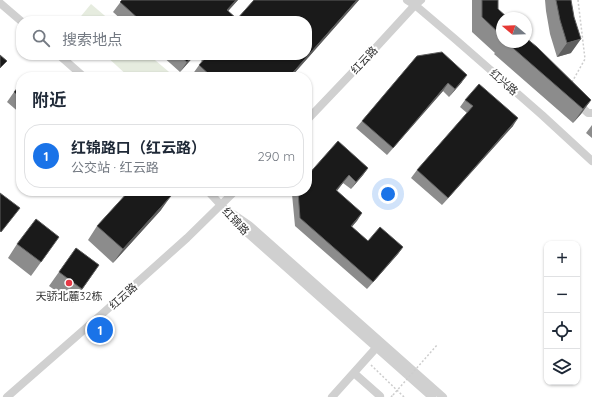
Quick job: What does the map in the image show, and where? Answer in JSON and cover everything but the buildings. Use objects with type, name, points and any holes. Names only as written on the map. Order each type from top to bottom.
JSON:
[{"type":"street","name":"红兴路","points":[[407,0],[418,3],[592,161]]},
{"type":"street","points":[[0,3],[16,17]]},
{"type":"street","name":"红云路","points":[[312,115],[418,3]]},
{"type":"street","points":[[65,60],[78,72]]},
{"type":"street","points":[[572,97],[588,112],[592,113]]},
{"type":"street","points":[[213,196],[221,205]]},
{"type":"street","name":"红云路","points":[[7,397],[130,289],[230,196]]},
{"type":"street","name":"红锦路","points":[[221,205],[244,230],[432,397]]},
{"type":"street","name":"红锦路","points":[[221,205],[249,225],[443,397]]},
{"type":"street","points":[[332,397],[376,348]]},
{"type":"street","points":[[354,372],[380,396]]},
{"type":"path","points":[[570,85],[585,59],[578,0]]},
{"type":"path","points":[[391,397],[437,345]]},
{"type":"path","points":[[371,365],[404,397]]},
{"type":"shaded area","points":[[91,4],[105,16],[81,16]]},
{"type":"shaded area","points":[[110,60],[155,60],[169,72],[124,72]]},
{"type":"place","name":"天骄北麓32栋","points":[[69,283]]},
{"type":"place","name":"红锦路口（红云路）","points":[[100,330]]}]
